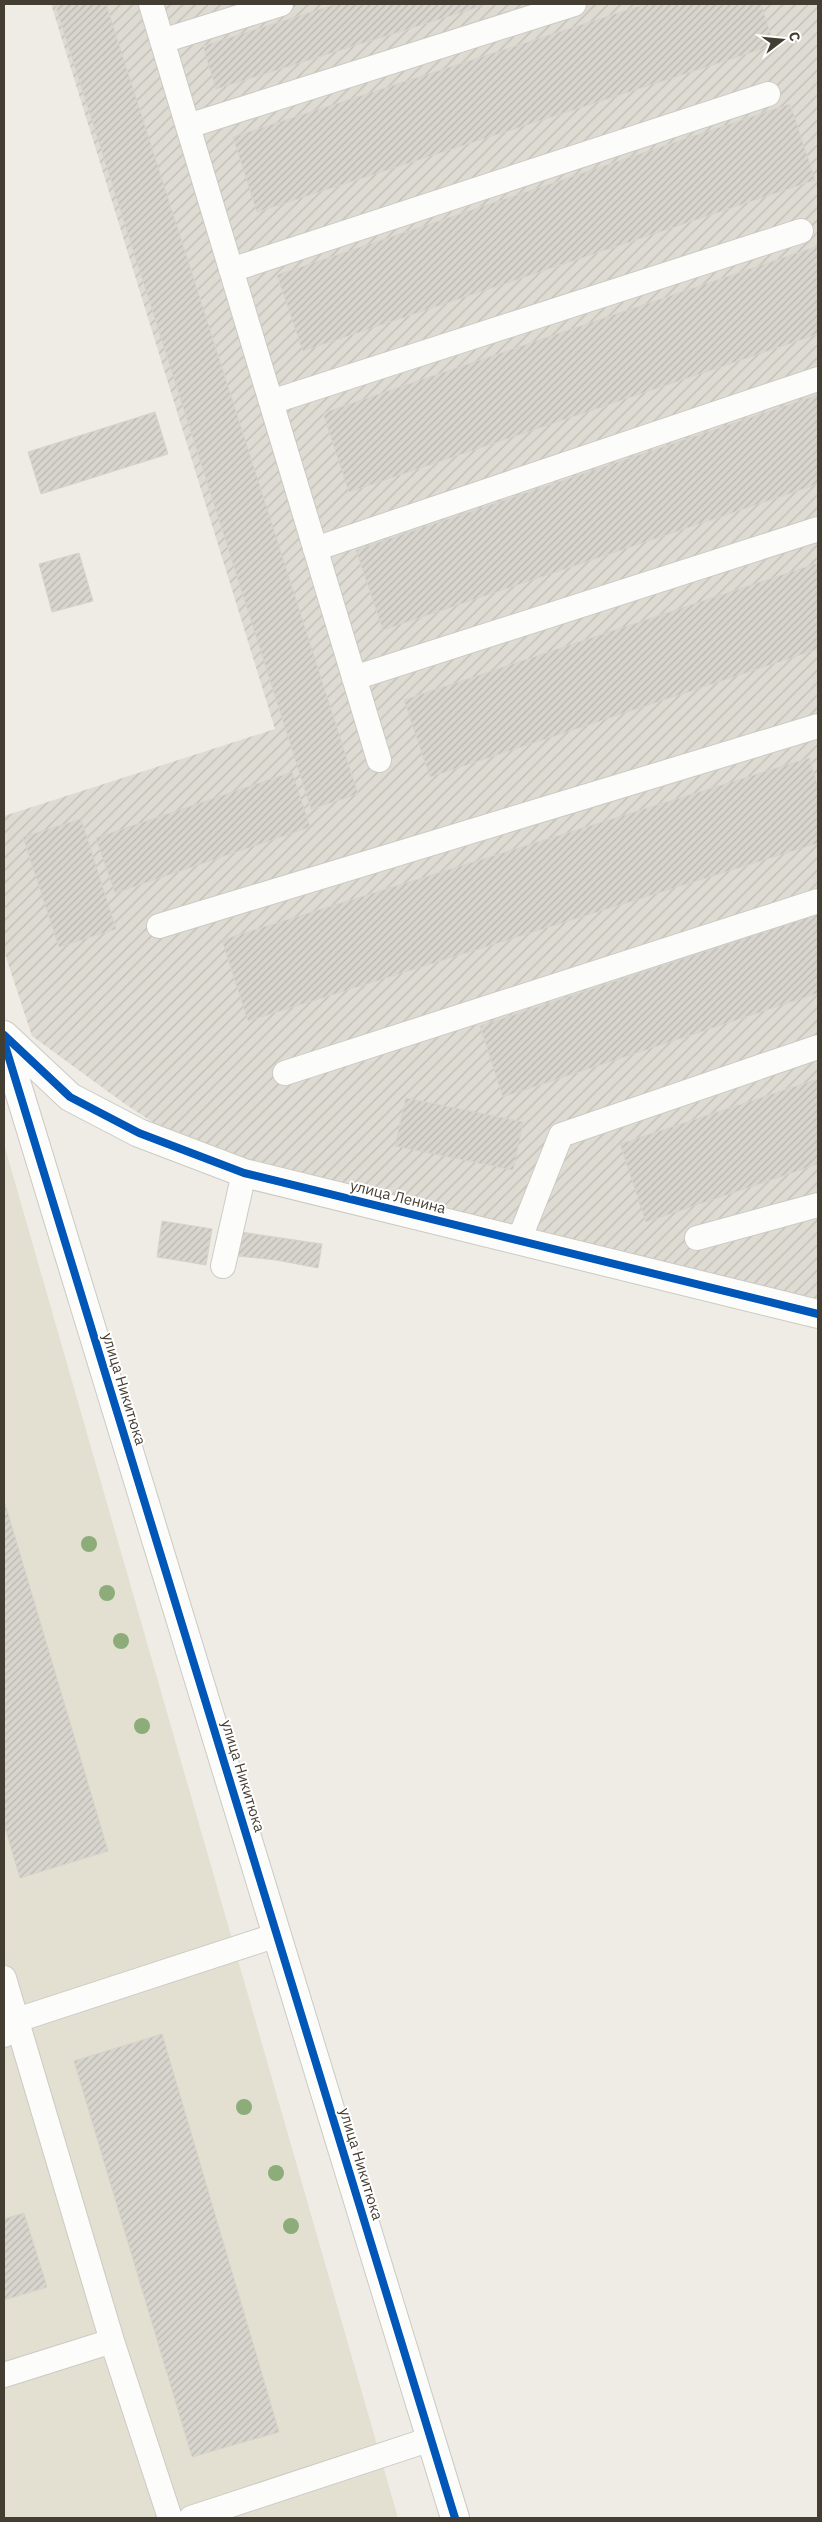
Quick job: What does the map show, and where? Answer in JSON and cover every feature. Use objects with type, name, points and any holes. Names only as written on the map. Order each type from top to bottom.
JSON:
[{"type":"street","name":"улица Ленина","points":[[4,1035],[70,1097],[140,1133],[244,1173],[818,1314]]},
{"type":"street","name":"улица Никитюка","points":[[4,1042],[455,2518]]},
{"type":"lane","points":[[151,4],[379,760]]},
{"type":"lane","points":[[162,41],[280,4]]},
{"type":"lane","points":[[188,126],[574,4]]},
{"type":"lane","points":[[231,270],[768,94]]},
{"type":"lane","points":[[271,402],[801,231]]},
{"type":"lane","points":[[315,549],[818,379]]},
{"type":"lane","points":[[354,678],[818,529]]},
{"type":"lane","points":[[159,926],[818,726]]},
{"type":"lane","points":[[285,1073],[818,901]]},
{"type":"lane","points":[[519,1240],[562,1135],[818,1047]]},
{"type":"lane","points":[[223,1266],[244,1173]]},
{"type":"lane","points":[[698,1238],[818,1205]]},
{"type":"lane","points":[[10,2028],[277,1935]]},
{"type":"lane","points":[[4,1978],[10,2028],[170,2518]]},
{"type":"lane","points":[[4,2374],[112,2341]]},
{"type":"lane","points":[[191,2518],[431,2439]]},
{"type":"shaded area","points":[[51,4],[818,4],[818,1308],[187,1145],[125,1104],[32,1036],[4,951],[4,816],[275,729]]},
{"type":"shaded area","points":[[4,1144],[398,2518],[4,2518]]},
{"type":"building","points":[[55,4],[106,4],[358,794],[311,809]]},
{"type":"building","points":[[337,4],[488,4],[216,89],[203,46]]},
{"type":"building","points":[[646,4],[761,4],[774,45],[257,212],[233,137]]},
{"type":"building","points":[[790,104],[815,180],[303,351],[277,275]]},
{"type":"building","points":[[818,246],[818,334],[349,492],[323,413]]},
{"type":"building","points":[[818,395],[818,484],[383,630],[356,550]]},
{"type":"building","points":[[155,412],[168,454],[41,494],[28,452]]},
{"type":"building","points":[[79,553],[93,601],[52,612],[39,564]]},
{"type":"building","points":[[818,563],[818,649],[430,777],[404,700]]},
{"type":"building","points":[[809,758],[818,787],[818,843],[248,1021],[222,940]]},
{"type":"building","points":[[292,772],[310,827],[115,893],[96,838]]},
{"type":"building","points":[[81,819],[116,929],[59,947],[23,837]]},
{"type":"building","points":[[818,914],[818,993],[503,1097],[480,1026]]},
{"type":"building","points":[[818,1079],[818,1164],[646,1222],[620,1144]]},
{"type":"building","points":[[406,1098],[523,1122],[513,1170],[395,1146]]},
{"type":"building","points":[[162,1221],[212,1229],[206,1265],[157,1257]]},
{"type":"building","points":[[241,1232],[322,1244],[318,1268],[276,1260],[238,1256]]},
{"type":"building","points":[[4,1500],[108,1851],[20,1878],[4,1824]]},
{"type":"building","points":[[162,2034],[279,2432],[192,2457],[74,2061]]},
{"type":"building","points":[[24,2213],[47,2287],[4,2300],[4,2219]]},
{"type":"cycle path","points":[[4,1035],[70,1097],[139,1133],[244,1173],[818,1314]]},
{"type":"cycle path","points":[[4,1042],[455,2518]]}]
